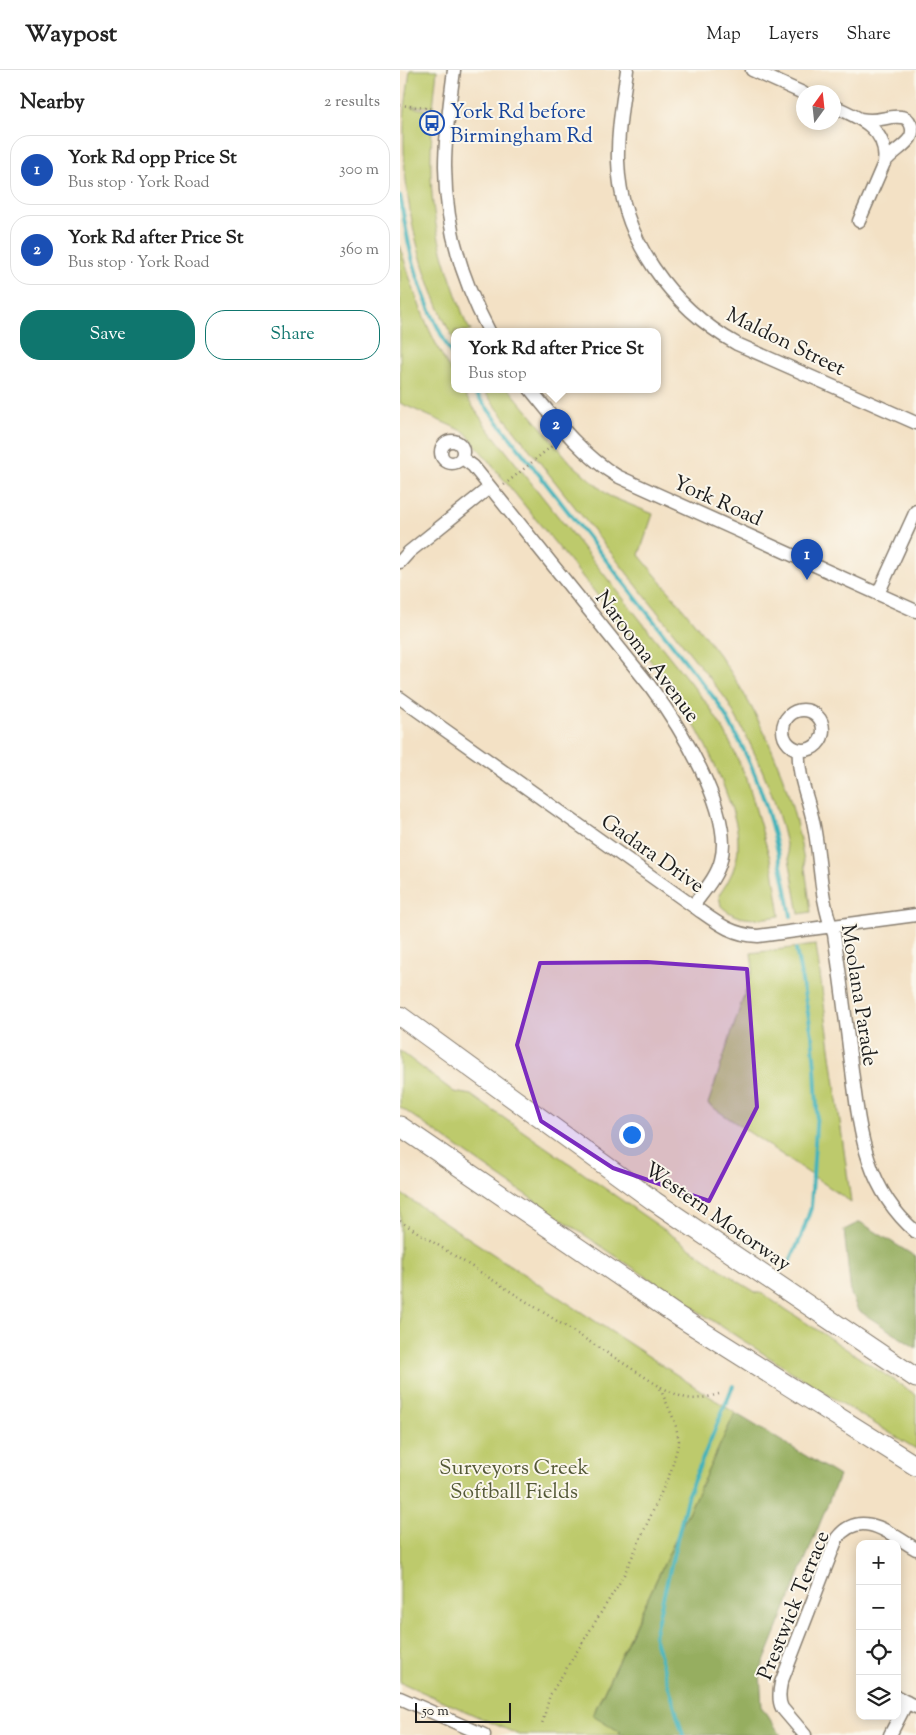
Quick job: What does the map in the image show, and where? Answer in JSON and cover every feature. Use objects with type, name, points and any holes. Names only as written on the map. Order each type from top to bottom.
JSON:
[{"type":"highway","name":"Western Motorway","points":[[400,1016],[654,1201],[916,1378]]},
{"type":"highway","points":[[400,1126],[678,1316],[916,1466]]},
{"type":"street","points":[[454,70],[446,152],[449,213],[462,271],[488,328]]},
{"type":"street","name":"Maldon Street","points":[[627,70],[618,149],[620,184],[625,209],[635,234],[660,275],[684,304],[722,336],[916,423]]},
{"type":"street","points":[[752,70],[796,89]]},
{"type":"street","points":[[841,109],[861,119],[874,129],[881,140],[884,162]]},
{"type":"street","points":[[859,221],[884,162],[909,139],[912,132],[911,124],[908,120],[900,116],[879,120],[861,119]]},
{"type":"street","name":"York Road","points":[[533,393],[567,434],[592,459],[626,481],[916,611]]},
{"type":"street","name":"Narooma Avenue","points":[[462,458],[473,466],[650,686],[672,717],[698,763],[719,817],[723,834],[723,850],[718,869],[693,906]]},
{"type":"street","points":[[400,562],[409,552],[490,487]]},
{"type":"street","points":[[878,594],[916,511]]},
{"type":"street","name":"Gadara Drive","points":[[400,698],[693,906],[730,930],[748,936],[758,936],[916,914]]},
{"type":"street","name":"Moolana Parade","points":[[799,750],[798,771],[813,821],[827,918],[834,934],[864,1148],[878,1184],[897,1214],[916,1232]]},
{"type":"street","name":"Prestwick Terrace","points":[[805,1735],[782,1708],[779,1694],[781,1683],[838,1538],[843,1531],[852,1526],[868,1524],[880,1528],[916,1550]]},
{"type":"street","points":[[400,1698],[484,1735]]},
{"type":"street","points":[[890,1735],[907,1702]]},
{"type":"path","points":[[400,106],[434,109]]},
{"type":"path","points":[[490,487],[503,485],[567,434]]},
{"type":"path","points":[[400,1221],[659,1386],[684,1398],[696,1400],[719,1394]]},
{"type":"path","points":[[542,1724],[550,1695],[623,1577],[671,1471],[679,1441],[675,1422],[659,1386]]},
{"type":"highlighted area","points":[[647,962],[747,969],[757,1107],[709,1201],[613,1168],[541,1121],[517,1045],[540,963]]},
{"type":"green space","points":[[410,70],[437,70],[433,107],[411,107],[433,111],[431,174],[436,226],[451,282],[469,328],[451,328],[451,334],[423,265],[410,210],[404,155],[405,106]]},
{"type":"green space","points":[[400,245],[410,280],[423,314],[437,347],[451,371],[451,393],[464,393],[486,426],[708,705],[725,732],[747,779],[773,869],[780,916],[749,919],[735,915],[721,906],[719,895],[730,877],[737,857],[738,836],[735,820],[722,781],[706,747],[689,716],[658,670],[465,432],[400,403]]},
{"type":"green space","points":[[485,393],[512,393],[571,463],[609,496],[653,514],[639,555],[692,619],[722,659],[745,696],[766,736],[782,776],[795,818],[803,853],[811,912],[799,914],[785,841],[769,786],[756,756],[726,699]]},
{"type":"green space","points":[[816,945],[851,1202],[708,1104],[753,968],[751,953]]},
{"type":"green space","points":[[400,1051],[454,1092],[471,1095],[739,1282],[757,1293],[761,1293],[916,1395],[916,1449],[784,1367],[655,1282],[527,1196],[400,1107]]},
{"type":"green space","name":"Surveyors Creek Softball Fields","points":[[400,1193],[735,1413],[593,1714],[620,1732],[619,1735],[519,1735],[400,1682]]},
{"type":"green space","points":[[860,1222],[916,1257],[916,1348],[858,1310],[851,1294],[844,1230]]},
{"type":"green space","points":[[735,1413],[839,1476],[760,1672],[762,1708],[781,1735],[619,1735],[620,1732],[593,1715]]},
{"type":"waterway","points":[[400,196],[409,245],[425,299],[451,353]]},
{"type":"waterway","points":[[475,393],[718,703],[743,747],[767,809],[791,916]]},
{"type":"waterway","points":[[790,1261],[811,1208],[817,1109],[812,1035],[796,949]]},
{"type":"waterway","points":[[683,1735],[654,1636],[688,1494],[733,1386]]},
{"type":"place","name":"York Rd before Birmingham Rd","points":[[432,123]]},
{"type":"place","name":"York Rd after Price St","points":[[556,450]]},
{"type":"place","name":"York Rd opp Price St","points":[[807,580]]}]
